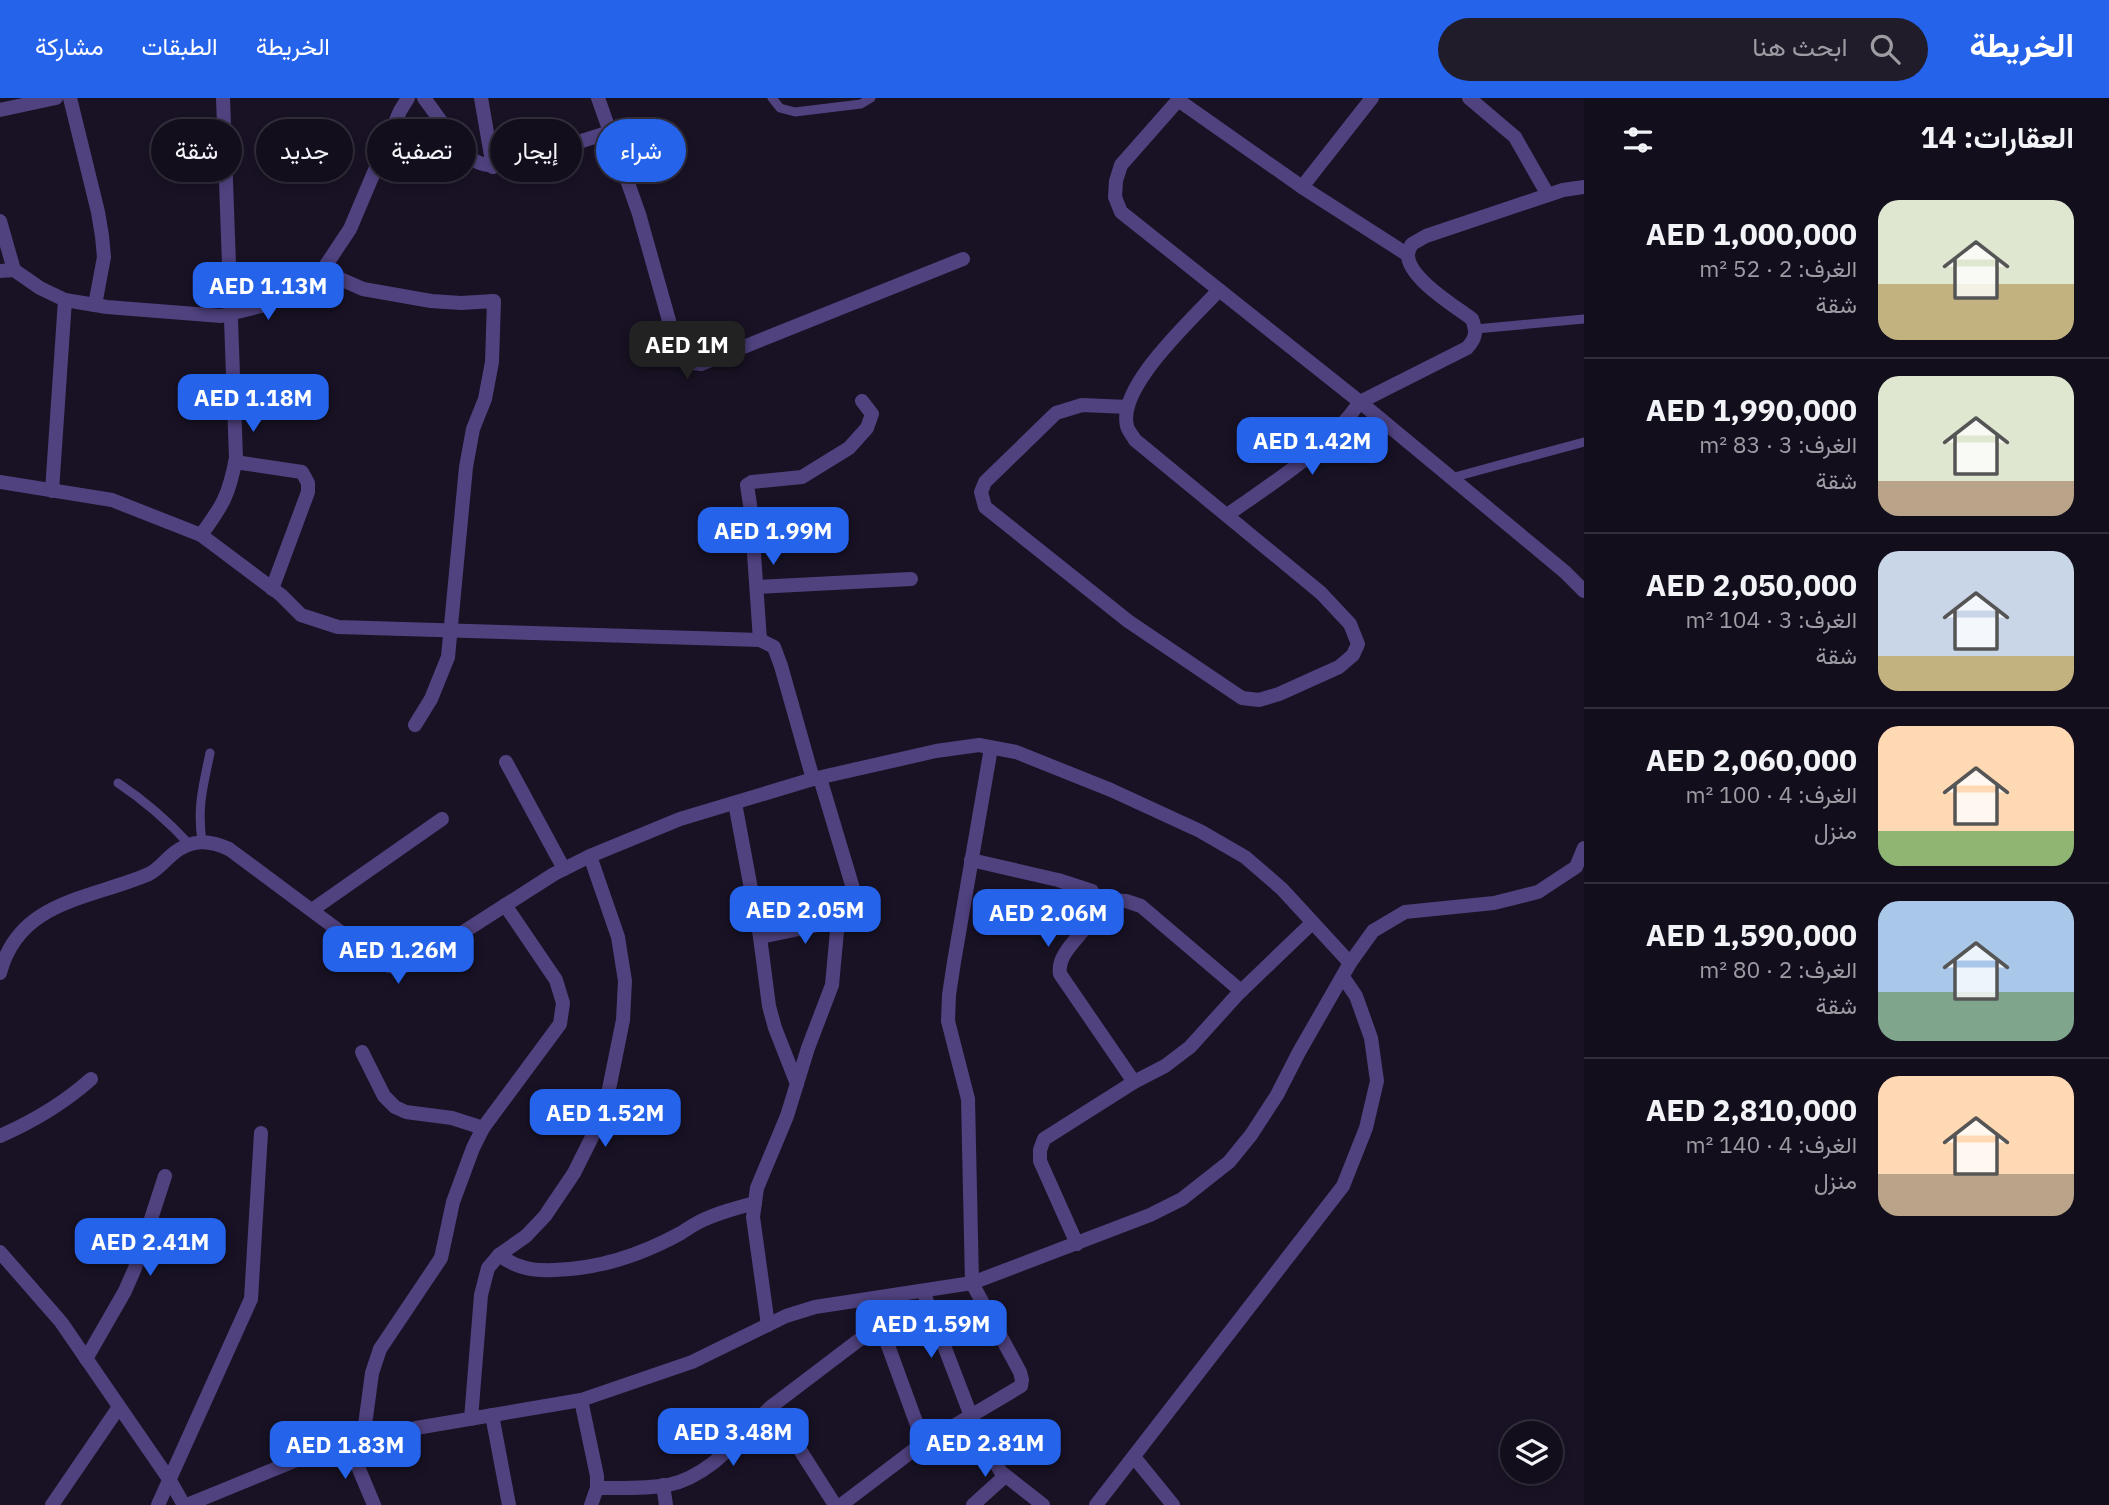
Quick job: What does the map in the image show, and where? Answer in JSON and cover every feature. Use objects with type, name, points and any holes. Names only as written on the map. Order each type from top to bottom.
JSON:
[{"type":"street","points":[[0,110],[56,98]]},
{"type":"street","points":[[70,98],[102,236],[104,257],[95,305]]},
{"type":"street","points":[[201,535],[228,493],[235,461],[223,98]]},
{"type":"street","points":[[0,221],[7,270],[65,299],[95,305],[221,316],[261,306],[289,295],[322,271],[350,229],[408,98]]},
{"type":"street","points":[[424,98],[464,154],[490,166]]},
{"type":"street","points":[[481,98],[490,150]]},
{"type":"street","points":[[598,98],[605,119]]},
{"type":"street","points":[[1302,187],[1373,98]]},
{"type":"street","points":[[1469,98],[1516,138],[1548,195]]},
{"type":"street","points":[[1408,255],[1302,187],[1179,99],[1121,165],[1116,181],[1115,197],[1121,212],[1360,402],[1565,572],[1584,592]]},
{"type":"street","points":[[627,182],[679,356],[686,362],[701,364],[963,259]]},
{"type":"street","points":[[1227,515],[1304,461],[1349,418],[1360,402],[1467,348],[1474,340],[1476,329],[1472,319],[1416,276],[1408,255],[1412,244],[1426,236],[1563,190],[1584,187]]},
{"type":"street","points":[[322,271],[363,289],[431,301],[494,301],[492,362],[485,399],[473,429],[467,467],[448,657],[431,699],[415,725]]},
{"type":"street","points":[[1128,407],[1082,405],[1056,413],[985,482],[981,492],[985,507],[1128,621],[1242,698],[1259,700],[1279,694],[1339,667],[1353,655],[1358,644],[1350,624],[1321,593],[1135,440],[1127,426],[1128,407],[1147,368],[1219,290]]},
{"type":"street","points":[[52,491],[65,299]]},
{"type":"street","points":[[760,640],[747,485],[752,482],[802,477],[849,448],[867,428],[872,414],[862,401]]},
{"type":"street","points":[[235,461],[302,472],[308,483],[308,492],[272,589]]},
{"type":"street","points":[[0,482],[111,500],[201,535],[272,589],[301,615],[338,627],[760,640],[774,647],[855,895],[837,931],[832,985],[773,1153],[757,1188],[753,1217],[768,1325]]},
{"type":"street","points":[[757,587],[911,579]]},
{"type":"street","points":[[0,973],[15,939],[29,923],[47,911],[151,873],[175,852],[196,843],[214,842],[229,849],[385,965],[398,968],[415,963],[564,869],[680,819],[817,779],[936,751],[979,746],[1016,752],[1111,790],[1200,831],[1245,857],[1282,889],[1312,923],[1346,970],[1371,1038],[1377,1081],[1366,1128],[1343,1186],[1096,1505]]},
{"type":"street","points":[[841,1505],[924,1444],[1021,1386],[1022,1380],[972,1283],[968,1099],[948,1021],[949,995],[991,748]]},
{"type":"street","points":[[506,762],[564,869]]},
{"type":"street","points":[[735,803],[760,937],[769,1006],[797,1084]]},
{"type":"street","points":[[312,910],[442,819]]},
{"type":"street","points":[[1,1255],[61,1322],[185,1505],[304,1457],[363,1440],[416,1428],[581,1400],[692,1362],[786,1316],[815,1307],[972,1283],[1150,1215],[1182,1199],[1229,1162],[1251,1135],[1277,1095],[1346,970],[1373,931],[1405,912],[1494,903],[1538,892],[1576,867],[1584,848]]},
{"type":"street","points":[[471,1419],[481,1295],[488,1268],[499,1255],[526,1236],[552,1205],[574,1173],[608,1094],[623,1020],[625,981],[618,937],[590,856]]},
{"type":"street","points":[[971,860],[1092,891],[1096,899],[1096,911],[1063,957],[1059,966],[1060,974],[1134,1082]]},
{"type":"street","points":[[1096,899],[1126,901],[1141,906],[1241,991]]},
{"type":"street","points":[[363,1440],[373,1373],[380,1349],[441,1258],[453,1202],[483,1128],[561,1024],[563,1003],[556,980],[505,905]]},
{"type":"street","points":[[760,937],[842,920]]},
{"type":"street","points":[[1077,1244],[1040,1161],[1044,1139],[1134,1082],[1165,1066],[1190,1046],[1241,991],[1312,923]]},
{"type":"street","points":[[362,1052],[384,1096],[395,1107],[406,1112],[452,1118],[483,1128]]},
{"type":"street","points":[[0,1136],[67,1100],[91,1079]]},
{"type":"street","points":[[158,1505],[251,1299],[261,1133]]},
{"type":"street","points":[[86,1359],[135,1268],[165,1176]]},
{"type":"street","points":[[499,1255],[510,1264],[522,1268],[577,1270],[606,1265],[681,1233],[697,1222],[755,1203]]},
{"type":"street","points":[[923,1291],[969,1417],[1006,1476],[1042,1505]]},
{"type":"street","points":[[871,1299],[924,1444]]},
{"type":"street","points":[[597,1488],[663,1485],[692,1477],[716,1460],[772,1406],[880,1324]]},
{"type":"street","points":[[581,1400],[597,1476],[597,1488],[591,1505]]},
{"type":"street","points":[[772,1406],[835,1505]]},
{"type":"street","points":[[52,1505],[119,1407]]},
{"type":"street","points":[[492,1415],[509,1505]]},
{"type":"street","points":[[348,1444],[374,1505]]},
{"type":"street","points":[[1134,1457],[1173,1505]]},
{"type":"street","points":[[973,1505],[1006,1476]]},
{"type":"street","points":[[663,1485],[666,1505]]},
{"type":"lane","points":[[772,98],[780,108],[795,112],[861,104],[872,98]]},
{"type":"lane","points":[[1476,329],[1584,319]]},
{"type":"lane","points":[[1451,478],[1584,442]]},
{"type":"lane","points":[[118,783],[196,843],[199,805],[211,753]]}]
